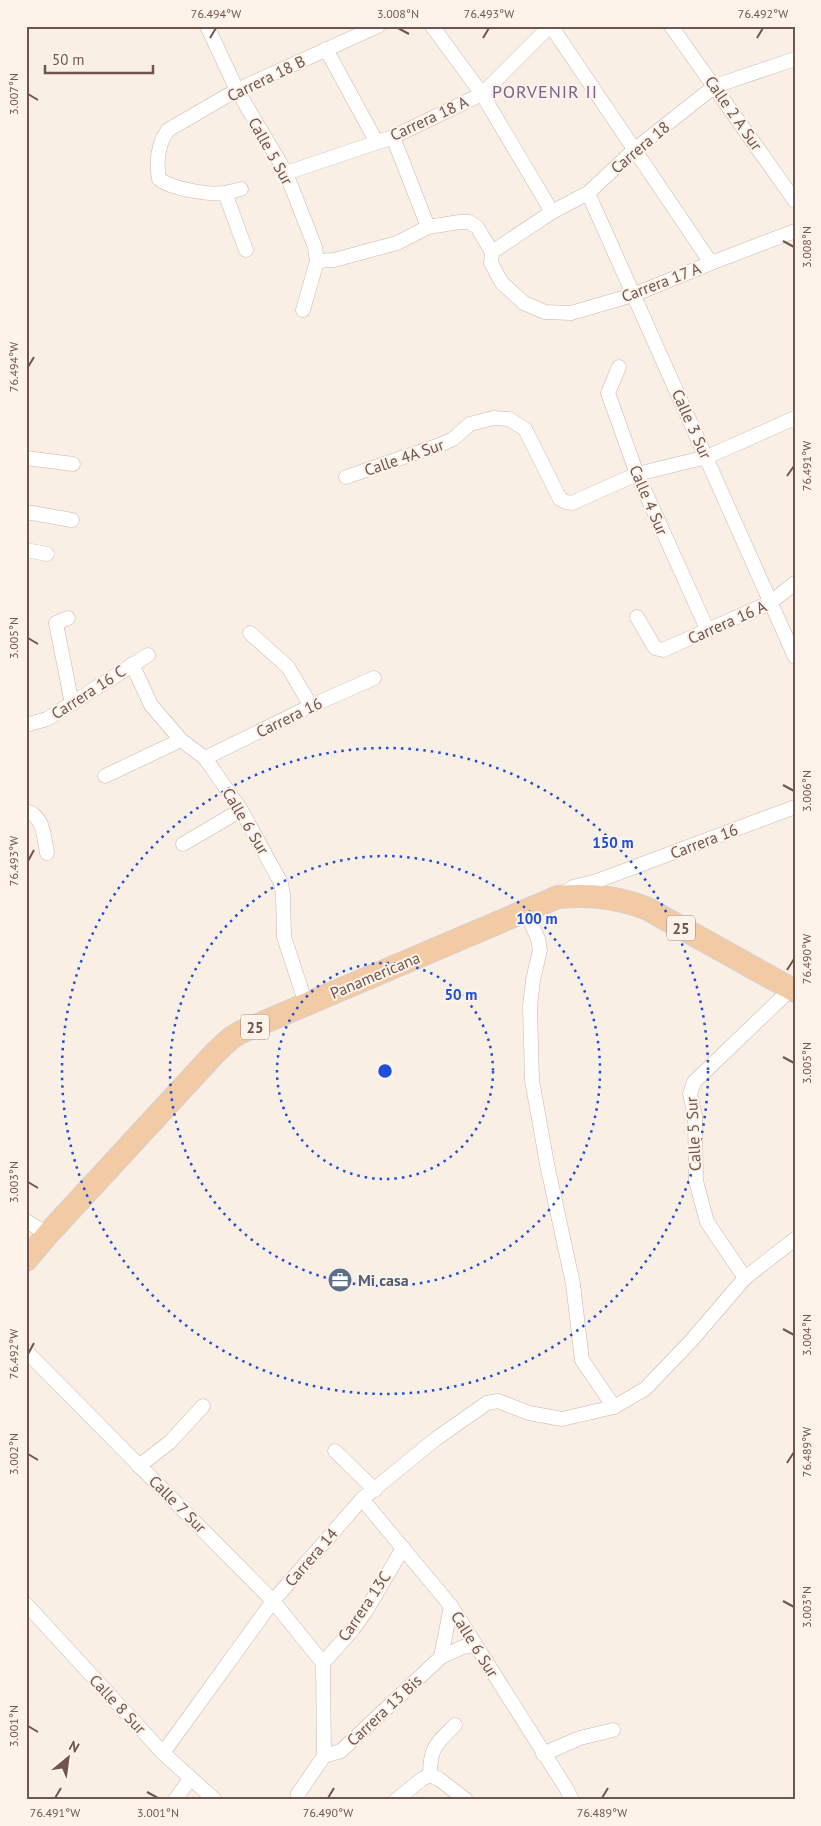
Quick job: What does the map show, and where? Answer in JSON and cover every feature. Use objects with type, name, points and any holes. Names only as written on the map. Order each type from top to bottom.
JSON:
[{"type":"main road","name":"Panamericana","points":[[26,1260],[189,1081],[231,1038],[241,1032],[558,897],[585,894],[607,897],[646,908],[793,990]]},
{"type":"street","name":"Calle 5 Sur","points":[[207,26],[237,90],[286,173],[314,247],[317,261]]},
{"type":"street","name":"Carrera 18 B","points":[[224,193],[208,193],[167,185],[159,179],[157,166],[162,139],[168,130],[237,90],[378,26]]},
{"type":"street","points":[[432,26],[482,94],[552,212]]},
{"type":"street","points":[[550,26],[711,263]]},
{"type":"street","name":"Carrera 18 A","points":[[286,173],[376,141],[393,137],[482,94],[550,26]]},
{"type":"street","name":"Calle 2 A Sur","points":[[671,26],[795,201]]},
{"type":"street","points":[[326,49],[376,141]]},
{"type":"street","name":"Carrera 18","points":[[492,252],[552,212],[588,192],[634,150],[715,86],[795,59]]},
{"type":"street","points":[[393,137],[428,227]]},
{"type":"street","points":[[241,189],[224,193],[246,250]]},
{"type":"street","name":"Calle 3 Sur","points":[[588,192],[795,657]]},
{"type":"street","points":[[303,310],[317,261],[334,260],[397,243],[428,227],[469,222],[477,227],[492,252]]},
{"type":"street","name":"Carrera 17 A","points":[[492,252],[491,263],[502,283],[524,303],[545,312],[570,313],[633,295],[795,231]]},
{"type":"street","name":"Calle 4 Sur","points":[[619,367],[608,393],[637,474],[708,630]]},
{"type":"street","name":"Calle 4A Sur","points":[[346,477],[442,444],[453,439],[470,424],[493,418],[509,419],[525,429],[560,499],[566,502],[572,502],[637,474]]},
{"type":"street","points":[[637,474],[707,457],[795,418]]},
{"type":"street","points":[[26,458],[73,464]]},
{"type":"street","points":[[26,512],[72,520]]},
{"type":"street","points":[[26,550],[47,554]]},
{"type":"street","name":"Carrera 16 A","points":[[637,617],[655,648],[663,650],[771,602],[795,583]]},
{"type":"street","points":[[62,621],[72,704]]},
{"type":"street","points":[[250,633],[288,666],[311,706]]},
{"type":"street","name":"Carrera 16 C","points":[[26,724],[47,719],[148,655]]},
{"type":"street","name":"Calle 6 Sur","points":[[132,664],[151,705],[181,740],[205,758],[242,810],[281,883],[284,895],[284,937],[306,1004]]},
{"type":"street","name":"Carrera 16","points":[[205,758],[311,706],[374,678]]},
{"type":"street","points":[[105,776],[181,740]]},
{"type":"street","name":"Carrera 16","points":[[558,897],[573,887],[597,881],[795,807]]},
{"type":"street","points":[[26,810],[39,818],[47,853]]},
{"type":"street","points":[[182,844],[242,810]]},
{"type":"street","points":[[526,911],[538,938],[540,950],[533,980],[530,1006],[532,1080],[572,1284],[582,1360],[614,1407],[645,1389],[691,1341],[745,1278],[795,1239]]},
{"type":"street","name":"Calle 5 Sur","points":[[745,1278],[707,1222],[696,1182],[695,1116],[690,1094],[691,1088],[694,1082],[793,990]]},
{"type":"street","points":[[26,1221],[48,1234]]},
{"type":"street","name":"Calle 7 Sur","points":[[26,1351],[273,1601],[323,1663]]},
{"type":"street","name":"Carrera 14","points":[[163,1753],[273,1601],[362,1499],[437,1438],[472,1412],[487,1403],[498,1401],[529,1413],[562,1419],[614,1407]]},
{"type":"street","points":[[139,1466],[170,1442],[203,1406]]},
{"type":"street","points":[[335,1451],[375,1490]]},
{"type":"street","name":"Calle 6 Sur","points":[[362,1499],[451,1606],[572,1800]]},
{"type":"street","name":"Carrera 13C","points":[[323,1663],[361,1617],[403,1548]]},
{"type":"street","name":"Calle 8 Sur","points":[[26,1604],[163,1753],[207,1797]]},
{"type":"street","points":[[441,1657],[451,1606]]},
{"type":"street","name":"Carrera 13 Bis","points":[[324,1756],[340,1751],[441,1657],[463,1647],[475,1645]]},
{"type":"street","points":[[297,1800],[298,1794],[324,1756],[323,1663]]},
{"type":"street","points":[[430,1775],[430,1758],[438,1743],[455,1725]]},
{"type":"street","points":[[543,1754],[580,1738],[613,1730]]},
{"type":"street","points":[[396,1800],[422,1779],[430,1775]]},
{"type":"street","points":[[430,1775],[439,1779],[466,1800]]},
{"type":"street","points":[[175,1800],[190,1779]]},
{"type":"place","name":"Mi casa","points":[[340,1280]]},
{"type":"district","name":"PORVENIR II","points":[[545,91]]}]
